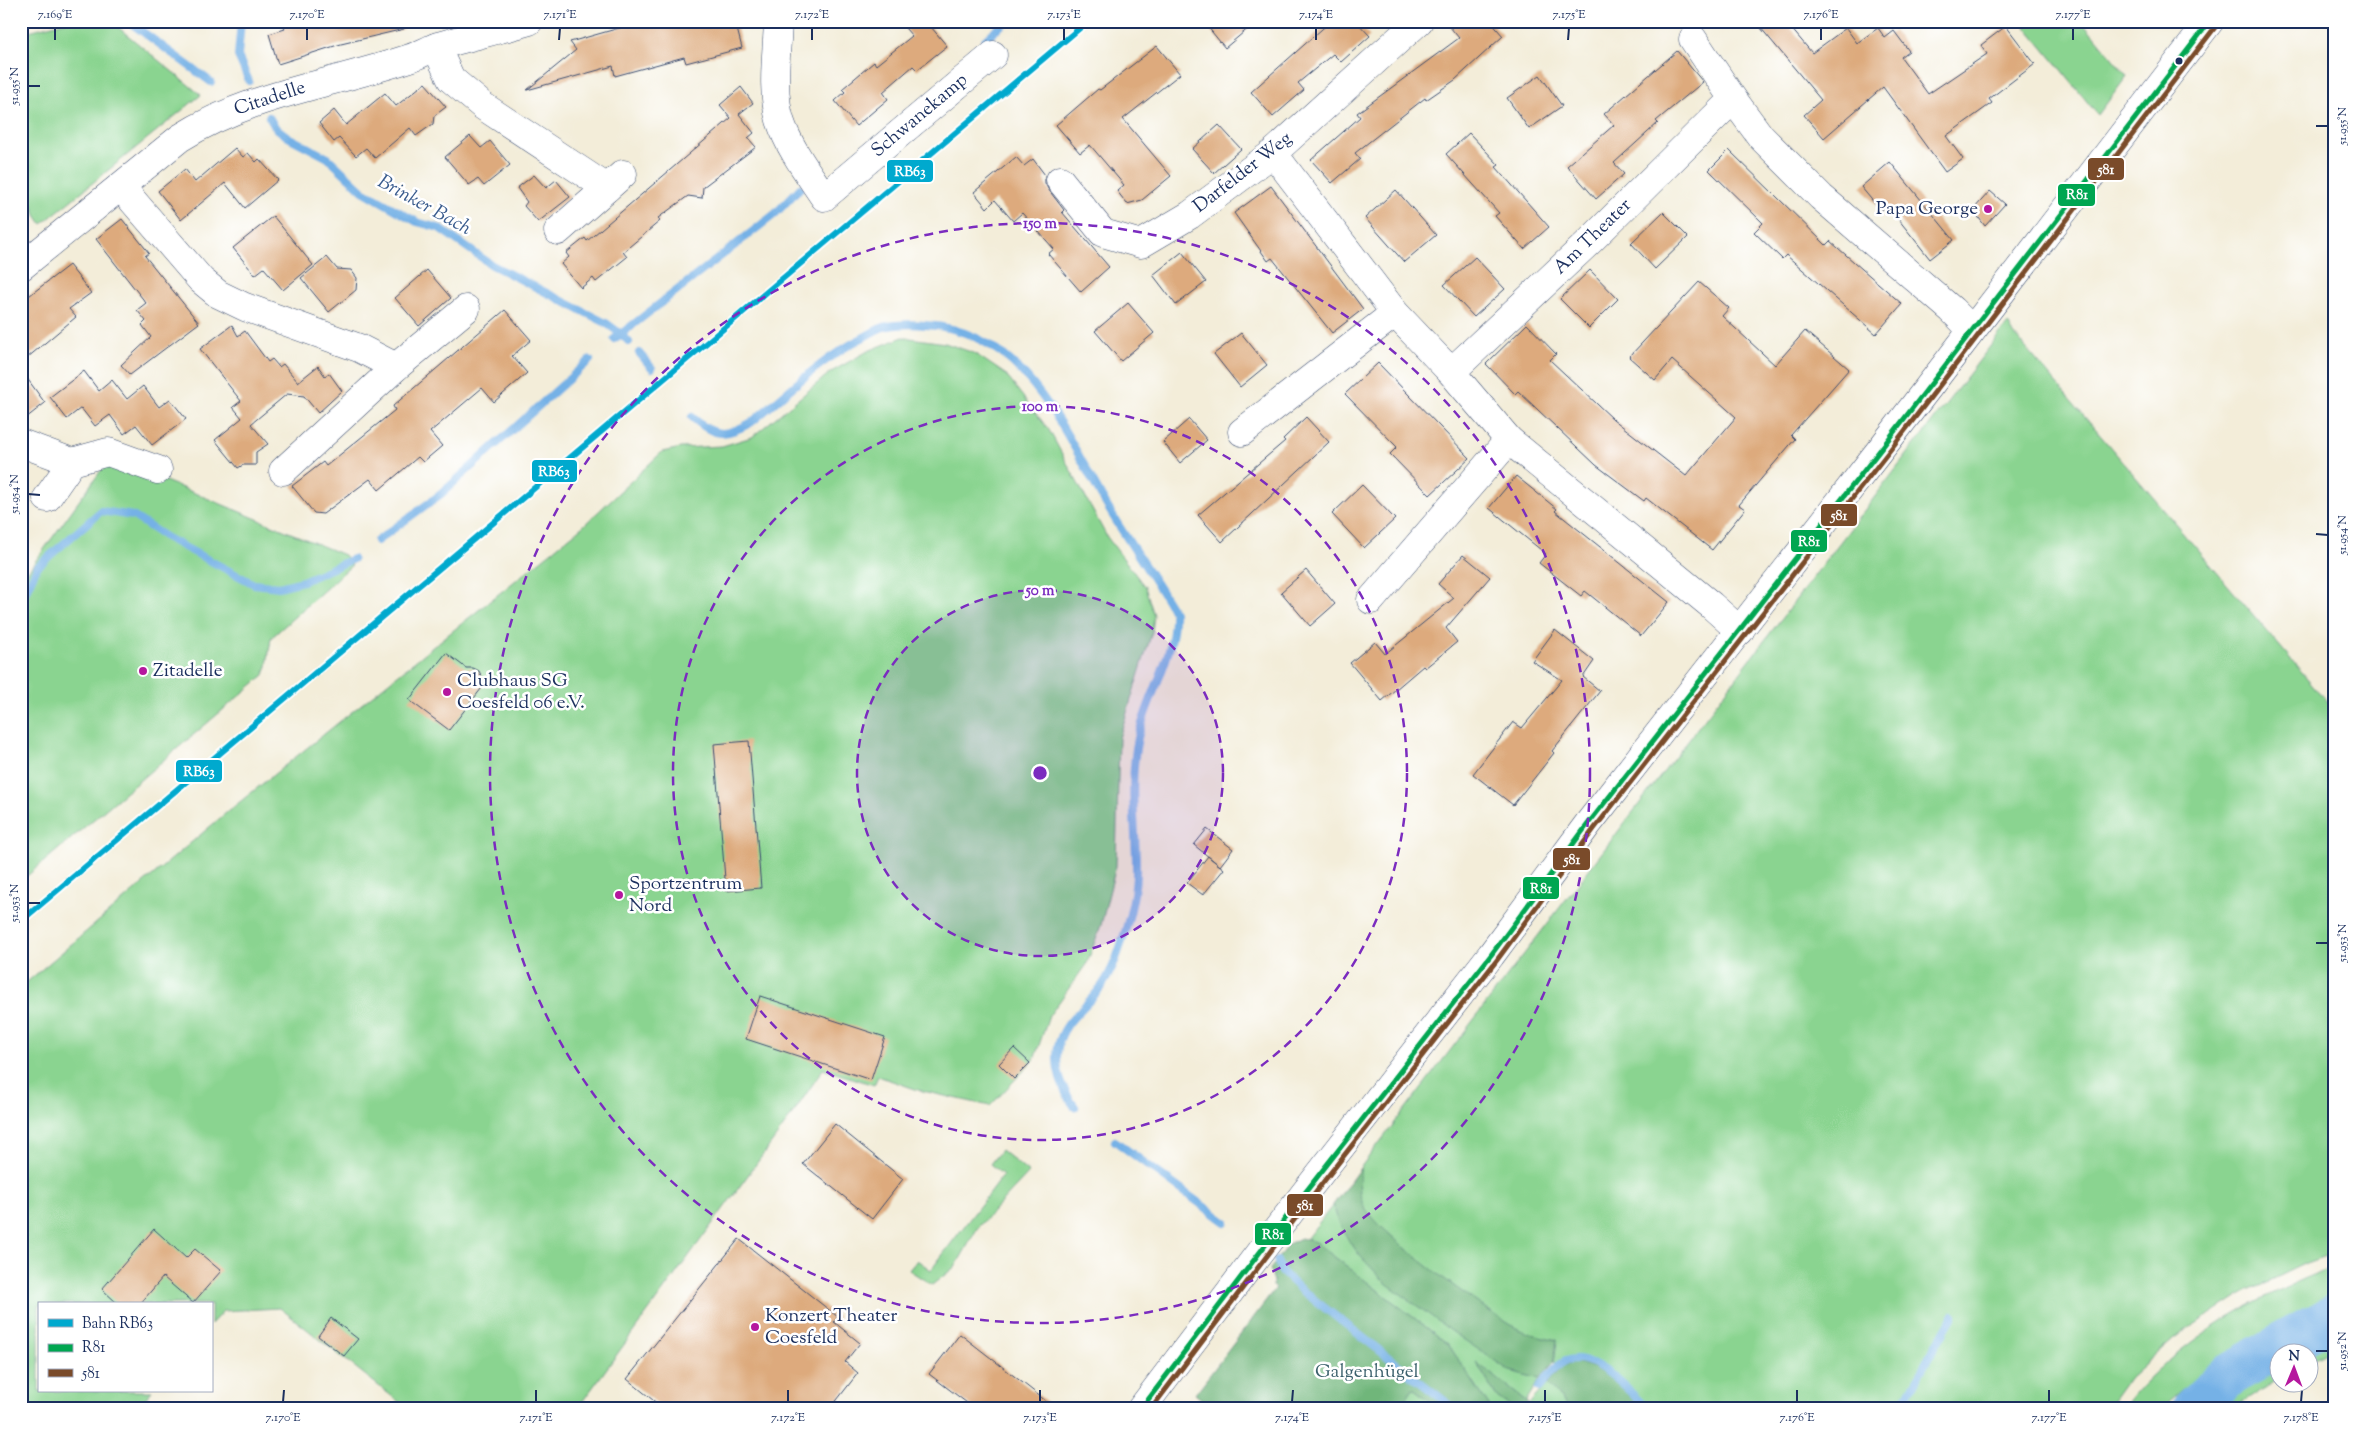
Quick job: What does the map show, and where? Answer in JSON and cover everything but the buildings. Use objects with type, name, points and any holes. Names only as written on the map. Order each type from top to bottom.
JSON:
[{"type":"street","name":"Citadelle","points":[[21,267],[122,187],[180,138],[200,125],[232,111],[318,83],[410,58],[436,47],[529,21]]},
{"type":"street","name":"Schwanekamp","points":[[778,21],[775,92],[780,120],[792,146],[824,197],[994,54]]},
{"type":"street","name":"Darfelder Weg","points":[[1060,180],[1103,233],[1141,244],[1190,215],[1273,153],[1419,21]]},
{"type":"street","points":[[1141,1409],[1304,1194],[1491,955],[1588,824],[1740,631],[2210,21]]},
{"type":"street","points":[[1693,39],[1732,99],[1761,137],[1821,197],[1952,310],[1972,330]]},
{"type":"street","points":[[436,47],[451,79],[482,106],[615,181],[558,232]]},
{"type":"street","name":"Am Theater","points":[[1450,372],[1591,240],[1732,99]]},
{"type":"street","points":[[1273,153],[1395,313],[1450,372],[1509,440],[1715,608],[1740,631]]},
{"type":"street","points":[[122,187],[200,280],[218,294],[245,307],[359,348],[396,367]]},
{"type":"street","points":[[283,471],[396,367],[466,309]]},
{"type":"street","points":[[1242,432],[1395,313]]},
{"type":"street","points":[[1371,600],[1509,440]]},
{"type":"street","points":[[21,443],[72,462],[108,452],[158,470]]},
{"type":"street","points":[[47,498],[72,462]]},
{"type":"green space","points":[[68,21],[107,21],[114,24],[201,95],[42,224],[36,215],[21,173],[21,33]]},
{"type":"green space","points":[[2021,21],[2082,21],[2127,76],[2098,115]]},
{"type":"green space","points":[[2008,323],[2014,334],[2335,711],[2335,1253],[2307,1263],[2238,1296],[2174,1338],[2130,1377],[2107,1409],[1642,1409],[1620,1385],[1573,1362],[1561,1368],[1554,1362],[1557,1340],[1520,1330],[1484,1308],[1408,1251],[1370,1215],[1362,1202],[1360,1168]]},
{"type":"green space","name":"Sportzentrum Nord","points":[[903,337],[945,343],[974,353],[1005,374],[1049,430],[1107,537],[1145,587],[1154,615],[1152,632],[1119,738],[1116,866],[1101,925],[1087,963],[1049,1016],[1034,1060],[990,1106],[918,1090],[878,1076],[874,1085],[823,1069],[792,1115],[577,1409],[408,1409],[280,1308],[223,1311],[212,1323],[212,1302],[38,1302],[38,1392],[151,1392],[136,1409],[21,1409],[21,987],[226,813],[582,527],[662,452],[681,448],[722,446],[752,437],[831,372],[868,351]]},
{"type":"green space","name":"Zitadelle","points":[[110,458],[344,555],[352,565],[271,638],[264,675],[21,881],[21,581]]},
{"type":"green space","points":[[1001,1150],[1029,1173],[978,1227],[956,1266],[932,1285],[909,1270],[917,1260],[931,1270],[1003,1175],[990,1164]]},
{"type":"green space","points":[[1360,1168],[1362,1202],[1370,1215],[1387,1232],[1434,1271],[1484,1308],[1524,1332],[1557,1340],[1554,1362],[1540,1379],[1510,1371],[1454,1333],[1386,1283],[1361,1257],[1339,1223],[1333,1205]]},
{"type":"green space","points":[[1333,1205],[1339,1223],[1510,1371],[1540,1379],[1526,1401],[1477,1364],[1497,1397],[1514,1409],[1491,1409],[1448,1344],[1315,1242],[1306,1239]]},
{"type":"green space","name":"Galgenhügel","points":[[1301,1238],[1315,1242],[1448,1344],[1491,1409],[1461,1409],[1398,1361],[1400,1369],[1451,1409],[1441,1409],[1413,1388],[1399,1409],[1214,1409],[1195,1394],[1276,1288],[1272,1285],[1274,1282],[1270,1269],[1275,1263],[1280,1274],[1296,1290],[1360,1339],[1370,1339],[1283,1271],[1278,1258],[1288,1244]]},
{"type":"green space","points":[[2335,1266],[2335,1297],[2289,1318],[2243,1345],[2200,1376],[2161,1409],[2122,1409],[2142,1385],[2191,1342],[2218,1324],[2276,1291]]},
{"type":"green space","points":[[2335,1334],[2335,1347],[2318,1356],[2318,1342]]},
{"type":"green space","points":[[1476,1362],[1536,1409],[1514,1409],[1497,1397]]},
{"type":"green space","points":[[1573,1362],[1584,1364],[1603,1373],[1642,1409],[1571,1409],[1547,1384],[1561,1368]]},
{"type":"green space","points":[[2268,1371],[2268,1386],[2232,1409],[2214,1409],[2230,1396]]},
{"type":"green space","points":[[1547,1384],[1571,1409],[1536,1409],[1529,1404]]},
{"type":"green space","points":[[1413,1388],[1441,1409],[1399,1409]]},
{"type":"waterway","name":"Brinker Bach","points":[[128,21],[211,82]]},
{"type":"waterway","points":[[241,21],[238,56],[249,81]]},
{"type":"waterway","points":[[985,40],[1006,21]]},
{"type":"waterway","name":"Brinker Bach","points":[[269,117],[275,127],[288,137],[328,158],[363,191],[417,222],[439,228],[492,265],[606,323],[621,334],[614,339]]},
{"type":"waterway","points":[[629,342],[621,334],[775,214],[800,188]]},
{"type":"waterway","points":[[692,417],[714,432],[728,433],[735,431],[752,422],[834,355],[884,327],[926,325],[960,331],[990,345],[1015,365],[1038,390],[1057,418],[1107,506],[1174,612],[1173,628],[1166,660],[1142,722],[1135,755],[1133,789],[1136,875],[1129,918],[1116,959],[1108,977],[1074,1017],[1060,1038],[1058,1047],[1058,1071],[1066,1093],[1075,1107]]},
{"type":"waterway","points":[[639,353],[652,368]]},
{"type":"waterway","points":[[377,541],[441,494],[590,360]]},
{"type":"waterway","points":[[21,602],[37,567],[101,511],[133,516],[167,538],[254,584],[279,587],[303,581],[353,559]]},
{"type":"waterway","points":[[1115,1141],[1225,1222]]},
{"type":"waterway","points":[[1277,1261],[1282,1272],[1299,1288],[1455,1409]]},
{"type":"waterway","points":[[1899,1409],[1953,1316]]},
{"type":"waterway","points":[[2194,1409],[2230,1374],[2335,1316]]},
{"type":"waterway","points":[[1539,1388],[1562,1363],[1576,1359],[1587,1361],[1599,1366],[1610,1374],[1647,1409]]},
{"type":"rail line","name":"RB63","points":[[21,921],[1088,21]]},
{"type":"transit line","name":"R81","points":[[1141,1409],[1304,1194],[1491,955],[1588,824],[1884,445],[2210,21]]},
{"type":"transit line","name":"581","points":[[1151,1409],[1310,1199],[1497,960],[1594,829],[1890,450],[2216,26]]},
{"type":"place","name":"Papa George","points":[[1988,209]]},
{"type":"place","name":"Zitadelle","points":[[143,671]]},
{"type":"place","name":"Clubhaus SG Coesfeld 06 e.V.","points":[[447,692]]},
{"type":"place","name":"Sportzentrum Nord","points":[[619,895]]},
{"type":"place","name":"Konzert Theater Coesfeld","points":[[755,1327]]}]
